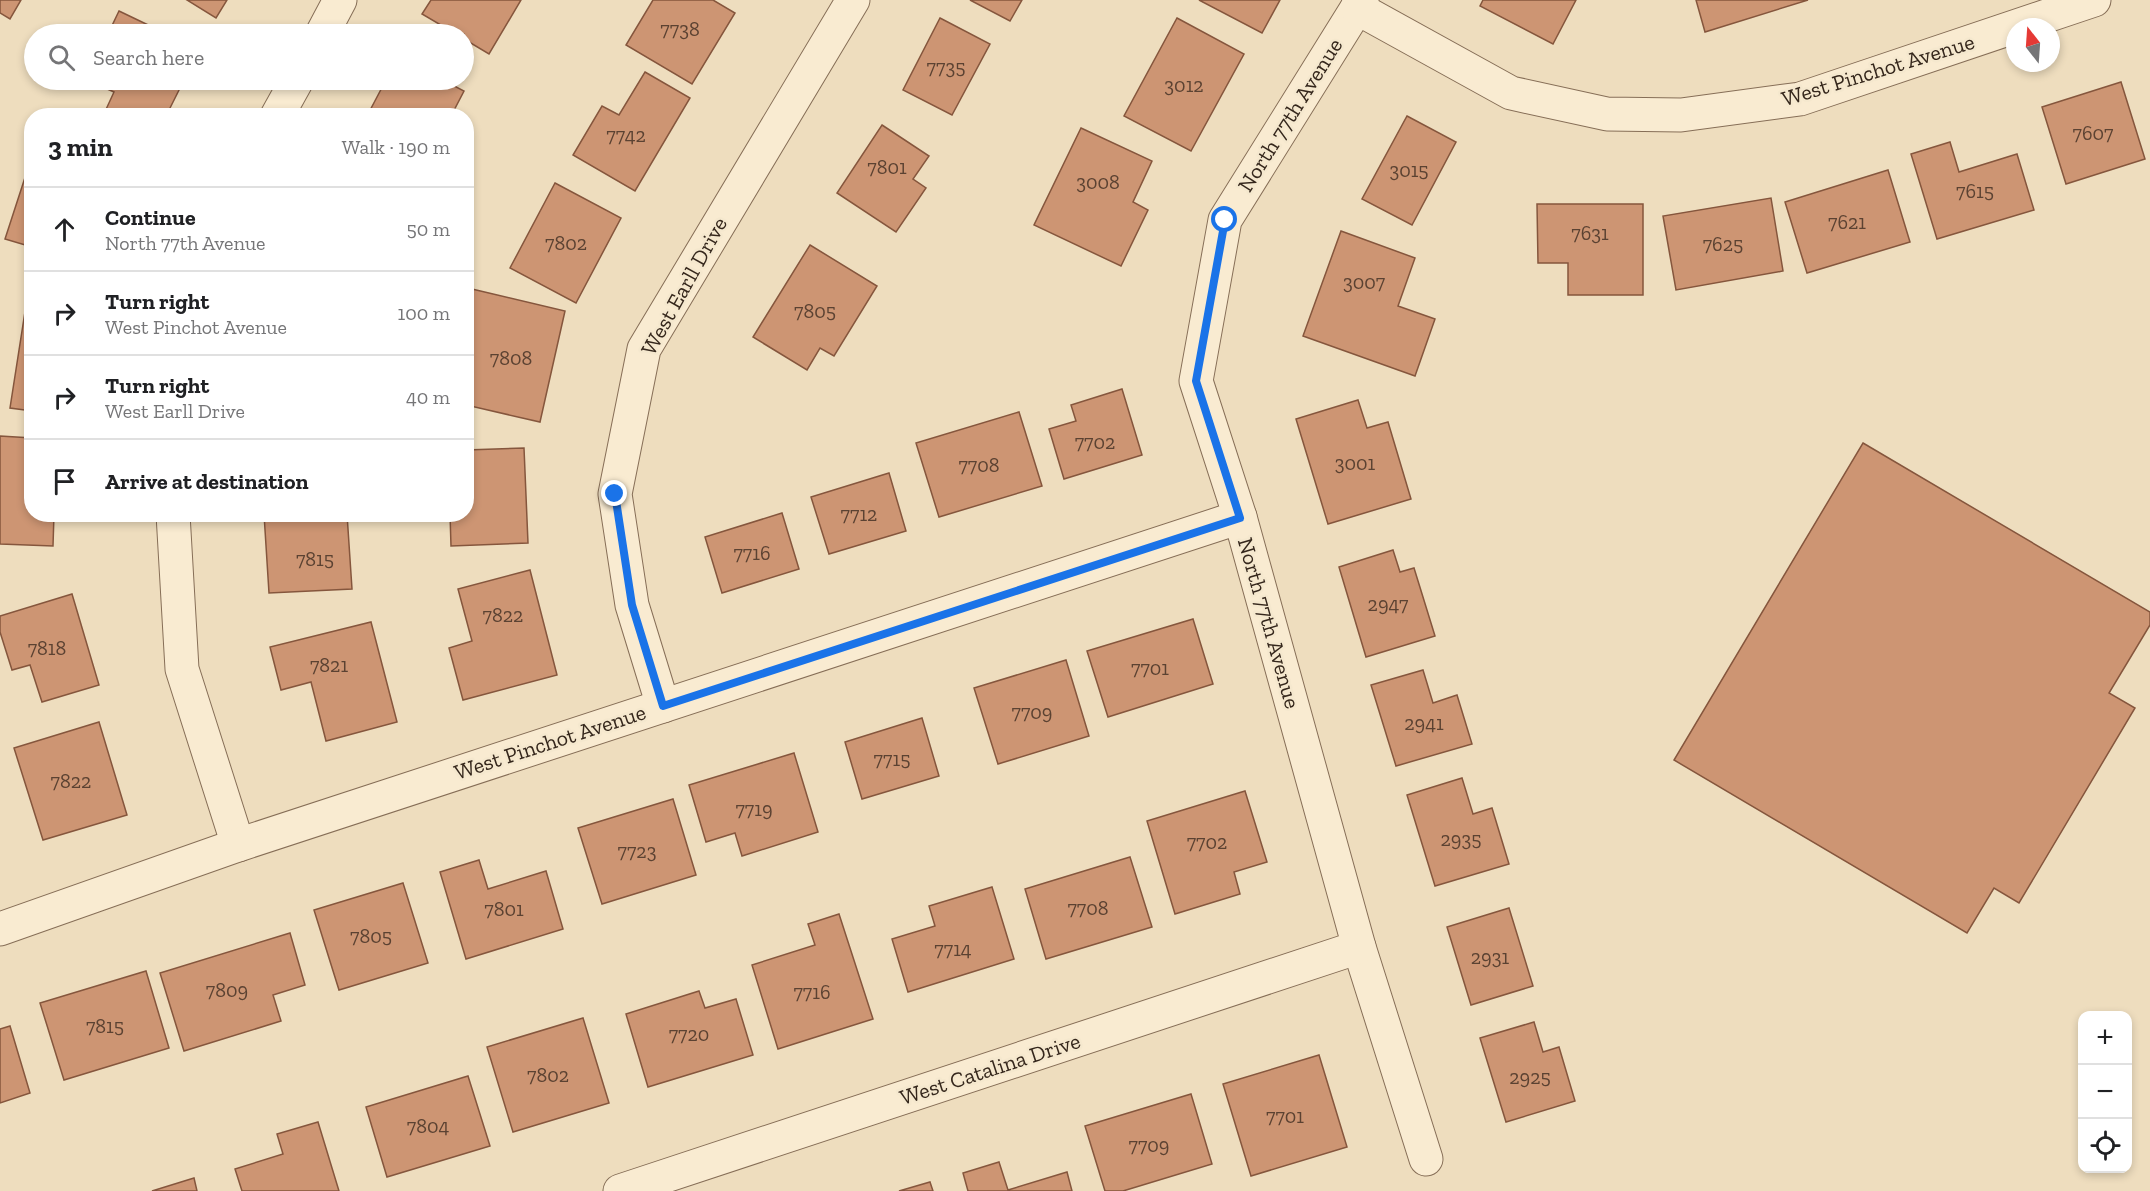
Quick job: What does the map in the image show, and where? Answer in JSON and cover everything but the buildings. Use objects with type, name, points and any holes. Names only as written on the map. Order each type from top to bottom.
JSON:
[{"type":"street","points":[[327,24],[340,0]]},
{"type":"street","name":"West Earll Drive","points":[[663,706],[632,605],[615,494],[644,349],[853,0]]},
{"type":"street","name":"West Pinchot Avenue","points":[[1359,4],[1511,93],[1607,114],[1681,115],[1800,99],[2094,0]]},
{"type":"street","name":"North 77th Avenue","points":[[1359,4],[1225,220],[1196,381],[1240,518],[1359,947],[1426,1159]]},
{"type":"street","points":[[281,108],[291,90]]},
{"type":"street","name":"West Pinchot Avenue","points":[[0,929],[238,845],[1240,518]]},
{"type":"street","points":[[173,522],[182,669],[238,845]]},
{"type":"street","name":"West Catalina Drive","points":[[620,1191],[1359,947]]},
{"type":"route","points":[[615,494],[632,605],[663,706],[1240,518],[1196,381],[1225,220]]}]
